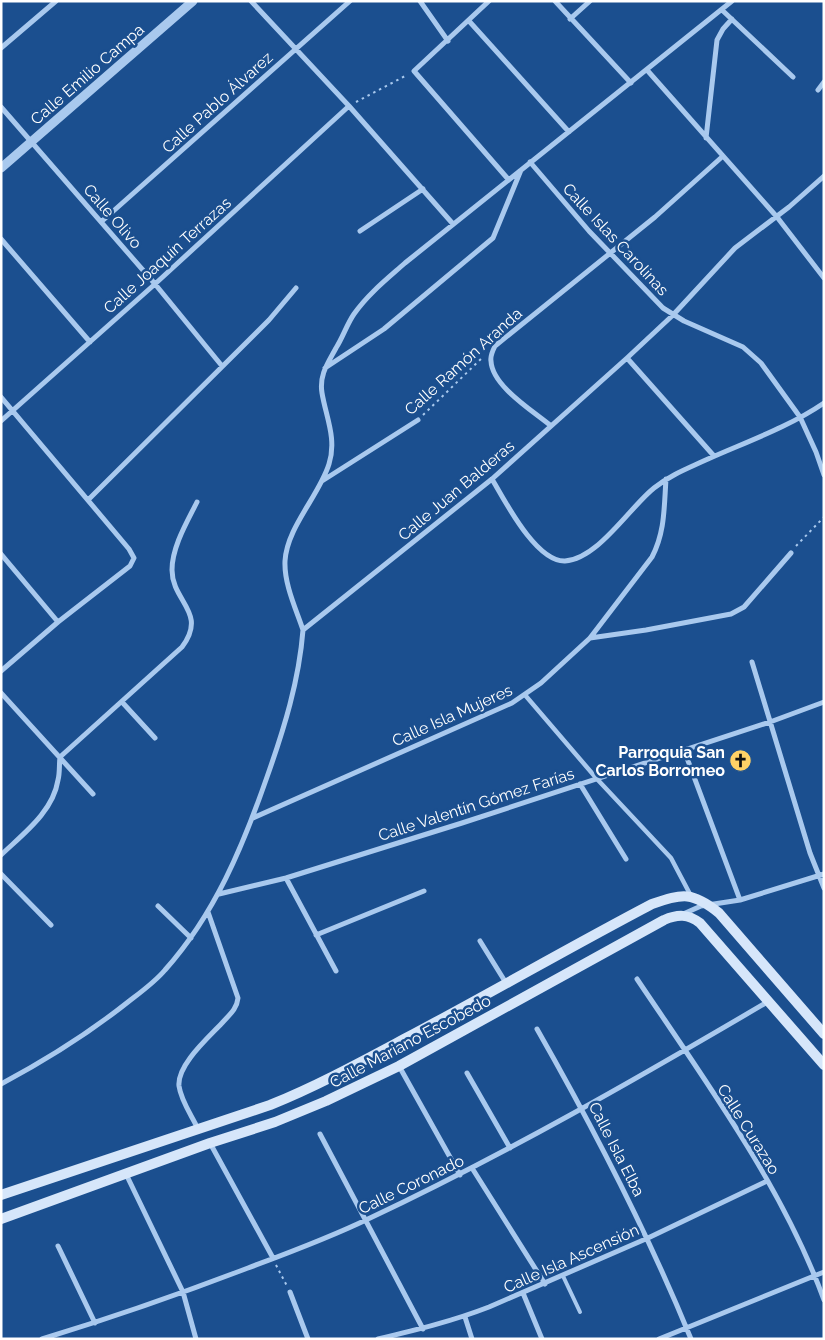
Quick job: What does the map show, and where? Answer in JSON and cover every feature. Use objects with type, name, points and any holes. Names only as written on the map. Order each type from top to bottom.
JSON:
[{"type":"main road","name":"Calle Mariano Escobedo","points":[[1,1195],[198,1130],[312,1088],[652,904],[678,896],[691,896]]},
{"type":"main road","points":[[691,896],[708,904],[719,913],[754,951],[824,1034]]},
{"type":"main road","points":[[681,915],[693,918],[700,923],[824,1065]]},
{"type":"main road","name":"Calle Mariano Escobedo","points":[[1,1219],[305,1110],[399,1066],[664,920],[681,915]]},
{"type":"street","points":[[1,48],[56,1]]},
{"type":"street","name":"Calle Emilio Campa","points":[[1,168],[193,1]]},
{"type":"street","points":[[251,1],[349,106],[453,224]]},
{"type":"street","name":"Calle Pablo Álvarez","points":[[102,222],[350,1]]},
{"type":"street","points":[[420,1],[448,42]]},
{"type":"street","points":[[489,1],[448,42],[414,71],[508,180]]},
{"type":"street","points":[[555,1],[631,83]]},
{"type":"street","points":[[570,19],[590,1]]},
{"type":"street","points":[[1,1084],[80,1037],[110,1017],[150,985],[165,971],[192,938],[219,894],[253,818],[281,738],[291,701],[301,655],[303,630],[286,576],[285,561],[287,547],[329,464],[332,434],[322,393],[321,380],[325,368],[353,316],[369,296],[405,263],[732,1]]},
{"type":"street","points":[[722,10],[793,77]]},
{"type":"street","points":[[706,138],[717,40],[723,29],[732,19]]},
{"type":"street","points":[[469,21],[569,132]]},
{"type":"street","points":[[648,70],[777,217],[824,278]]},
{"type":"street","points":[[818,90],[824,82]]},
{"type":"street","name":"Calle Joaquín Terrazas","points":[[1,421],[155,284],[349,106]]},
{"type":"street","name":"Calle Olivo","points":[[1,107],[155,284],[222,366]]},
{"type":"street","name":"Calle Ramón Aranda","points":[[495,346],[680,196],[723,156]]},
{"type":"street","name":"Calle Islas Carolinas","points":[[530,162],[654,300],[673,315],[730,340],[752,353],[800,418],[816,452],[824,475]]},
{"type":"street","points":[[325,368],[384,329],[493,238],[521,170]]},
{"type":"street","name":"Calle Juan Balderas","points":[[303,630],[492,479],[673,315],[729,255],[824,176]]},
{"type":"street","points":[[360,231],[423,189]]},
{"type":"street","points":[[1,240],[90,342]]},
{"type":"street","points":[[88,500],[269,320],[296,288]]},
{"type":"street","points":[[495,346],[490,360],[494,374],[504,387],[551,426]]},
{"type":"street","points":[[627,358],[714,456]]},
{"type":"street","points":[[1,397],[129,549],[134,558],[130,566],[58,622],[1,671]]},
{"type":"street","points":[[492,479],[524,532],[549,558],[564,561],[576,558],[605,540],[639,502],[666,480],[714,456],[800,418],[824,404]]},
{"type":"street","points":[[816,408],[824,409]]},
{"type":"street","name":"Calle Ramón Aranda","points":[[322,481],[418,420]]},
{"type":"street","name":"Calle Isla Mujeres","points":[[253,818],[504,706],[525,695],[541,683],[590,638],[652,558],[663,528],[666,480]]},
{"type":"street","points":[[1,855],[39,819],[51,801],[58,782],[60,757],[182,647],[189,638],[192,622],[190,613],[175,585],[172,559],[197,502]]},
{"type":"street","points":[[590,638],[646,630],[731,614],[744,607],[790,553]]},
{"type":"street","points":[[1,554],[58,622]]},
{"type":"street","points":[[752,662],[824,888]]},
{"type":"street","points":[[1,693],[93,794]]},
{"type":"street","points":[[525,695],[597,779],[671,858],[691,896]]},
{"type":"street","points":[[122,702],[155,738]]},
{"type":"street","name":"Calle Valentín Gómez Farías","points":[[219,894],[286,878],[597,779],[770,722],[824,702]]},
{"type":"street","points":[[684,750],[740,900]]},
{"type":"street","points":[[580,784],[626,859]]},
{"type":"street","points":[[1,874],[51,925]]},
{"type":"street","name":"Calle Mariano Escobedo","points":[[681,915],[694,908],[708,904],[740,900],[821,875]]},
{"type":"street","points":[[286,878],[336,971]]},
{"type":"street","points":[[316,934],[424,891]]},
{"type":"street","points":[[158,906],[192,938]]},
{"type":"street","points":[[198,1130],[182,1098],[179,1079],[196,1051],[235,1009],[238,1003],[237,992],[208,912]]},
{"type":"street","points":[[480,941],[507,984]]},
{"type":"street","name":"Calle Curazao","points":[[637,980],[685,1050],[767,1181],[815,1275],[824,1300]]},
{"type":"street","name":"Calle Coronado","points":[[42,1339],[183,1292],[366,1220],[460,1175],[510,1148],[769,1001]]},
{"type":"street","name":"Calle Isla Elba","points":[[537,1029],[582,1108],[648,1238],[691,1339]]},
{"type":"street","points":[[399,1066],[460,1175]]},
{"type":"street","points":[[467,1073],[510,1148]]},
{"type":"street","points":[[320,1134],[423,1328]]},
{"type":"street","points":[[210,1144],[273,1258]]},
{"type":"street","points":[[472,1168],[545,1284]]},
{"type":"street","points":[[126,1174],[183,1292],[196,1339]]},
{"type":"street","name":"Calle Isla Ascensión","points":[[378,1339],[465,1316],[523,1293],[648,1238],[767,1181]]},
{"type":"street","points":[[58,1246],[94,1323]]},
{"type":"street","points":[[659,1339],[824,1272]]},
{"type":"street","points":[[290,1292],[308,1339]]},
{"type":"street","points":[[523,1293],[542,1339]]},
{"type":"street","points":[[465,1316],[472,1339]]},
{"type":"lane","points":[[563,1276],[580,1312]]},
{"type":"path","points":[[349,106],[414,71]]},
{"type":"path","name":"Calle Ramón Aranda","points":[[418,420],[495,346]]},
{"type":"path","points":[[790,553],[824,517]]},
{"type":"path","points":[[273,1258],[290,1292]]},
{"type":"place","name":"Parroquia San Carlos Borromeo","points":[[741,761]]}]
